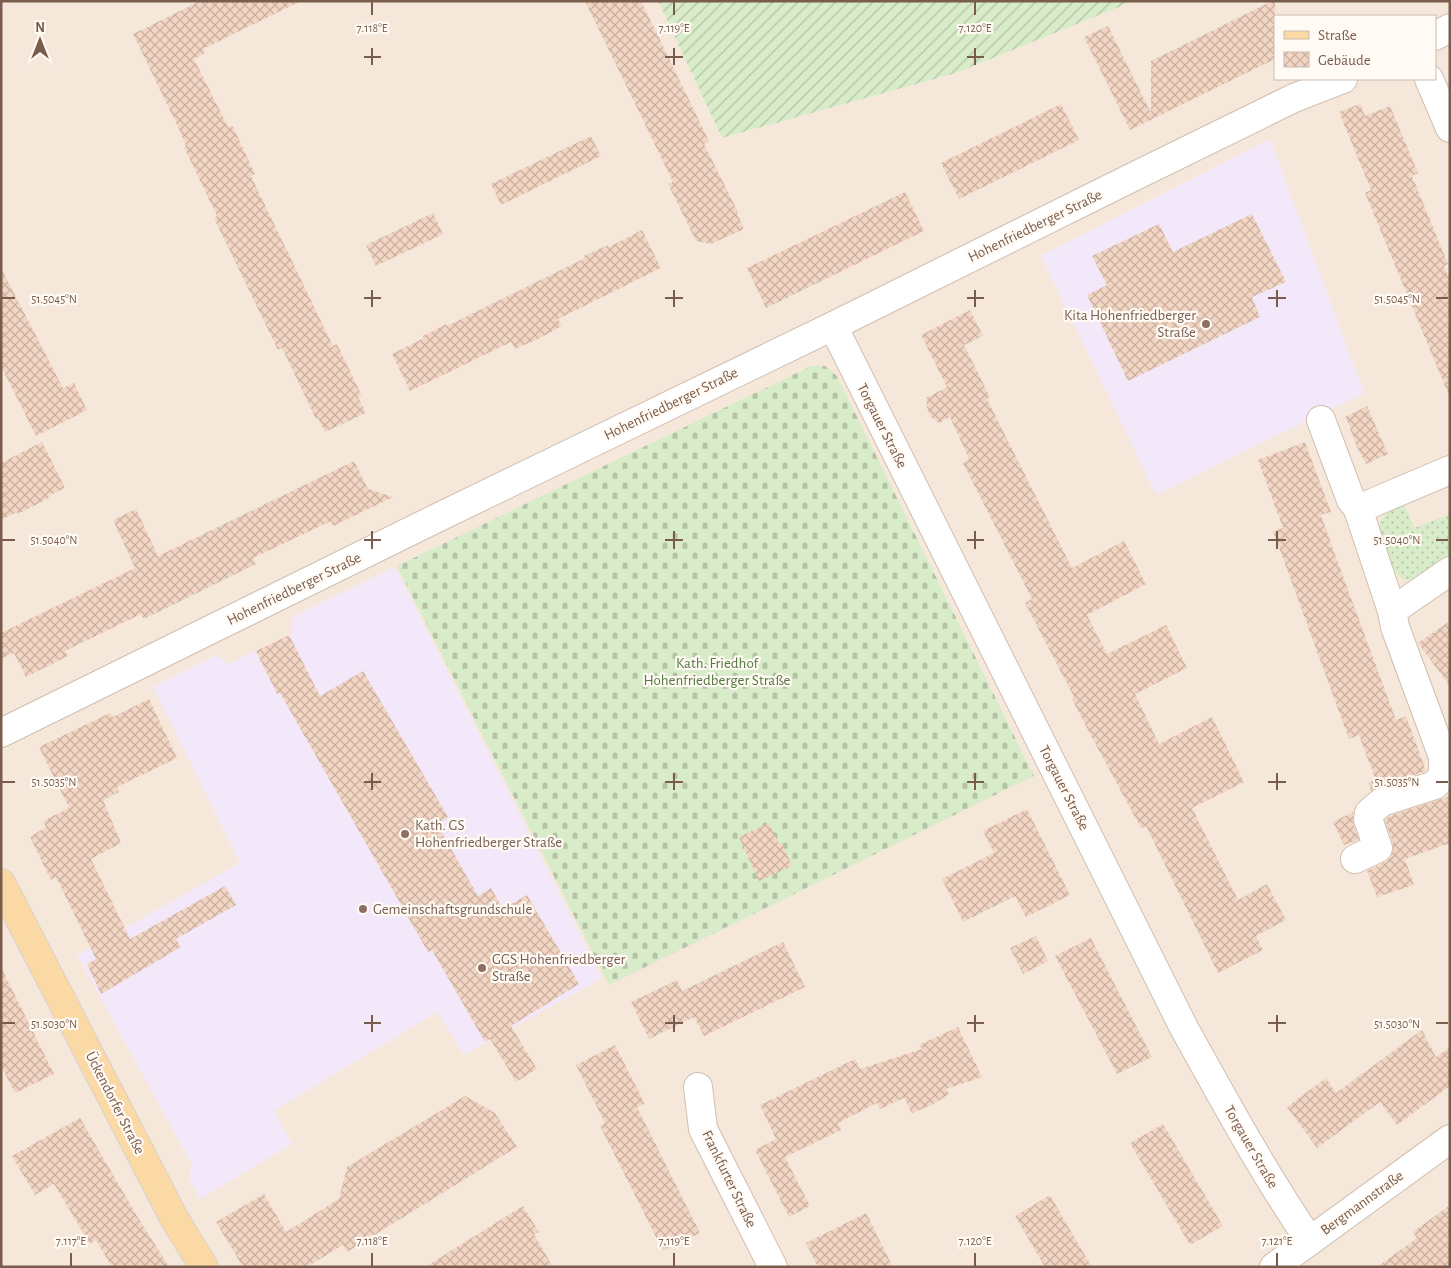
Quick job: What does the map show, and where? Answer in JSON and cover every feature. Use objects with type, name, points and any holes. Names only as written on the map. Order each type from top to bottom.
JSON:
[{"type":"main road","name":"Ückendorfer Straße","points":[[1,883],[174,1218],[204,1267]]},
{"type":"street","points":[[1436,35],[1450,28]]},
{"type":"street","name":"Hohenfriedberger Straße","points":[[1,733],[1294,98],[1340,80]]},
{"type":"street","points":[[1429,80],[1450,128]]},
{"type":"street","name":"Torgauer Straße","points":[[832,326],[1184,1028],[1243,1136],[1310,1241]]},
{"type":"street","points":[[1321,420],[1351,500],[1358,509],[1392,611],[1395,626],[1443,758],[1443,775],[1435,784],[1382,802],[1369,813],[1368,819],[1378,848],[1355,859]]},
{"type":"street","points":[[1358,509],[1450,470]]},
{"type":"street","points":[[1392,611],[1450,571]]},
{"type":"street","name":"Frankfurter Straße","points":[[698,1087],[703,1129],[772,1267]]},
{"type":"street","name":"Bergmannstraße","points":[[1274,1267],[1450,1139]]},
{"type":"shaded area","points":[[1,1],[658,1],[722,138],[956,73],[1134,1],[1450,1],[1450,1267],[1,1267]],"holes":[[[825,366],[837,376],[1034,776]]]},
{"type":"shaded area","name":"Kita Hohenfriedberger Straße","points":[[1270,139],[1364,393],[1156,495],[1041,256]]},
{"type":"shaded area","name":"Gemeinschaftsgrundschule","points":[[395,567],[602,978],[464,1055],[437,1012],[274,1111],[292,1144],[200,1199],[189,1178],[192,1165],[77,955],[240,863],[153,687],[216,655],[228,664],[292,633],[292,617]]},
{"type":"green space","points":[[658,1],[1134,1],[956,73],[722,138]]},
{"type":"green space","name":"Kath. Friedhof Hohenfriedberger Straße","points":[[811,366],[825,366],[837,376],[1034,776],[609,985],[397,566]]},
{"type":"green space","points":[[1404,504],[1414,528],[1450,514],[1450,559],[1420,578],[1407,580],[1400,577],[1394,571],[1386,554],[1378,528],[1382,519],[1388,513]]},
{"type":"building","points":[[200,1],[301,1],[203,49],[205,53],[194,59],[228,127],[232,125],[255,174],[251,176],[333,346],[337,344],[362,396],[358,397],[366,413],[325,432],[318,418],[316,419],[282,348],[278,350],[214,218],[217,216],[184,147],[186,146],[180,131],[133,34]]},
{"type":"building","points":[[585,1],[641,1],[709,141],[704,144],[738,212],[744,229],[711,244],[696,241],[668,184],[673,182]]},
{"type":"building","points":[[1275,1],[1274,59],[1130,130],[1084,37],[1108,26],[1151,113],[1151,61]]},
{"type":"building","points":[[1061,104],[1079,140],[959,199],[941,163]]},
{"type":"building","points":[[1360,104],[1365,116],[1390,106],[1418,173],[1412,176],[1448,264],[1444,266],[1450,279],[1450,398],[1365,193],[1371,190],[1339,112]]},
{"type":"building","points":[[591,136],[601,156],[501,205],[491,184]]},
{"type":"building","points":[[905,192],[924,231],[766,308],[747,268]]},
{"type":"building","points":[[433,213],[443,234],[376,266],[366,245]]},
{"type":"building","points":[[1252,214],[1286,282],[1252,297],[1260,317],[1128,381],[1087,295],[1107,285],[1092,256],[1159,224],[1173,252]]},
{"type":"building","points":[[642,230],[661,268],[558,319],[562,326],[538,339],[515,349],[511,342],[410,391],[392,354],[424,338],[423,336],[446,324],[447,326],[585,258],[584,256],[608,245],[609,247]]},
{"type":"building","points":[[1,268],[63,388],[74,383],[87,410],[36,436],[1,366]]},
{"type":"building","points":[[970,310],[983,336],[964,345],[990,397],[987,399],[1072,568],[1124,541],[1146,584],[1087,615],[1107,654],[1166,625],[1187,668],[1135,694],[1159,744],[1212,717],[1244,782],[1192,808],[1238,900],[1267,884],[1286,920],[1256,936],[1263,950],[1218,973],[1146,826],[1141,828],[1090,734],[1072,699],[1074,697],[1025,603],[1032,599],[963,463],[969,459],[950,417],[939,423],[931,417],[927,408],[926,398],[947,387],[921,335]]},
{"type":"building","points":[[1367,406],[1388,454],[1366,464],[1354,441],[1345,417]]},
{"type":"building","points":[[42,442],[65,488],[18,514],[17,512],[1,520],[1,463]]},
{"type":"building","points":[[1305,442],[1331,512],[1321,515],[1337,560],[1396,720],[1406,716],[1426,771],[1377,787],[1371,791],[1368,783],[1376,780],[1359,735],[1349,739],[1273,531],[1283,528],[1258,460]]},
{"type":"building","points":[[354,461],[368,489],[393,497],[333,526],[331,521],[253,558],[256,564],[144,619],[141,614],[65,651],[68,656],[26,677],[14,653],[1,659],[1,633],[135,568],[113,520],[136,509],[158,556]]},
{"type":"building","points":[[1450,621],[1450,686],[1418,643]]},
{"type":"building","points":[[289,635],[320,696],[363,671],[448,817],[437,824],[478,896],[491,888],[503,909],[527,895],[579,984],[511,1026],[537,1069],[516,1082],[490,1039],[485,1042],[432,950],[428,952],[280,693],[277,694],[256,651]]},
{"type":"building","points":[[149,699],[177,758],[117,787],[119,792],[103,800],[121,843],[91,859],[130,939],[225,886],[236,905],[176,939],[181,947],[101,994],[87,964],[96,959],[56,877],[51,880],[30,837],[46,827],[43,821],[69,808],[39,747],[110,713],[113,717]]},
{"type":"building","points":[[1450,796],[1450,843],[1405,859],[1414,885],[1377,897],[1367,871],[1385,862],[1390,858],[1393,851],[1393,843],[1385,820],[1390,816]]},
{"type":"building","points":[[1027,809],[1070,895],[1026,917],[1015,896],[963,922],[942,879],[994,853],[983,831]]},
{"type":"building","points":[[1353,812],[1353,824],[1359,840],[1344,845],[1333,822]]},
{"type":"building","points":[[769,823],[779,844],[782,843],[792,866],[759,881],[739,837]]},
{"type":"building","points":[[1036,936],[1048,961],[1023,974],[1010,948]]},
{"type":"building","points":[[1091,938],[1152,1057],[1117,1074],[1055,956]]},
{"type":"building","points":[[783,942],[805,987],[704,1036],[694,1017],[649,1039],[631,1002],[677,980],[682,991]]},
{"type":"building","points":[[1,967],[54,1074],[15,1093],[1,1066]]},
{"type":"building","points":[[958,1027],[982,1077],[946,1089],[949,1094],[932,1105],[912,1113],[904,1098],[880,1109],[877,1103],[838,1123],[841,1130],[785,1157],[810,1206],[789,1217],[755,1150],[776,1139],[760,1105],[855,1059],[860,1069],[922,1049],[919,1045]]},
{"type":"building","points":[[1422,1030],[1436,1057],[1450,1047],[1450,1086],[1397,1125],[1380,1102],[1317,1148],[1287,1107],[1326,1078],[1336,1093]]},
{"type":"building","points":[[615,1045],[645,1104],[637,1107],[700,1233],[663,1251],[600,1126],[605,1123],[576,1065]]},
{"type":"building","points":[[465,1096],[495,1113],[517,1147],[347,1252],[343,1245],[307,1267],[243,1267],[216,1222],[264,1194],[286,1232],[339,1199],[347,1167]]},
{"type":"building","points":[[80,1118],[169,1267],[112,1267],[96,1240],[90,1244],[54,1184],[35,1195],[12,1156]]},
{"type":"building","points":[[1163,1124],[1223,1226],[1190,1245],[1130,1143]]},
{"type":"building","points":[[1050,1195],[1092,1267],[1045,1267],[1015,1216]]},
{"type":"building","points":[[1450,1205],[1450,1267],[1377,1267],[1417,1238],[1413,1232]]},
{"type":"building","points":[[523,1206],[539,1232],[534,1234],[553,1267],[425,1267]]},
{"type":"building","points":[[866,1213],[893,1267],[818,1267],[806,1243]]},
{"type":"place","name":"Kita Hohenfriedberger Straße","points":[[1206,324]]},
{"type":"place","name":"Kath. GS Hohenfriedberger Straße","points":[[405,834]]},
{"type":"place","name":"Gemeinschaftsgrundschule","points":[[363,909]]},
{"type":"place","name":"GGS Hohenfriedberger Straße","points":[[482,968]]}]
